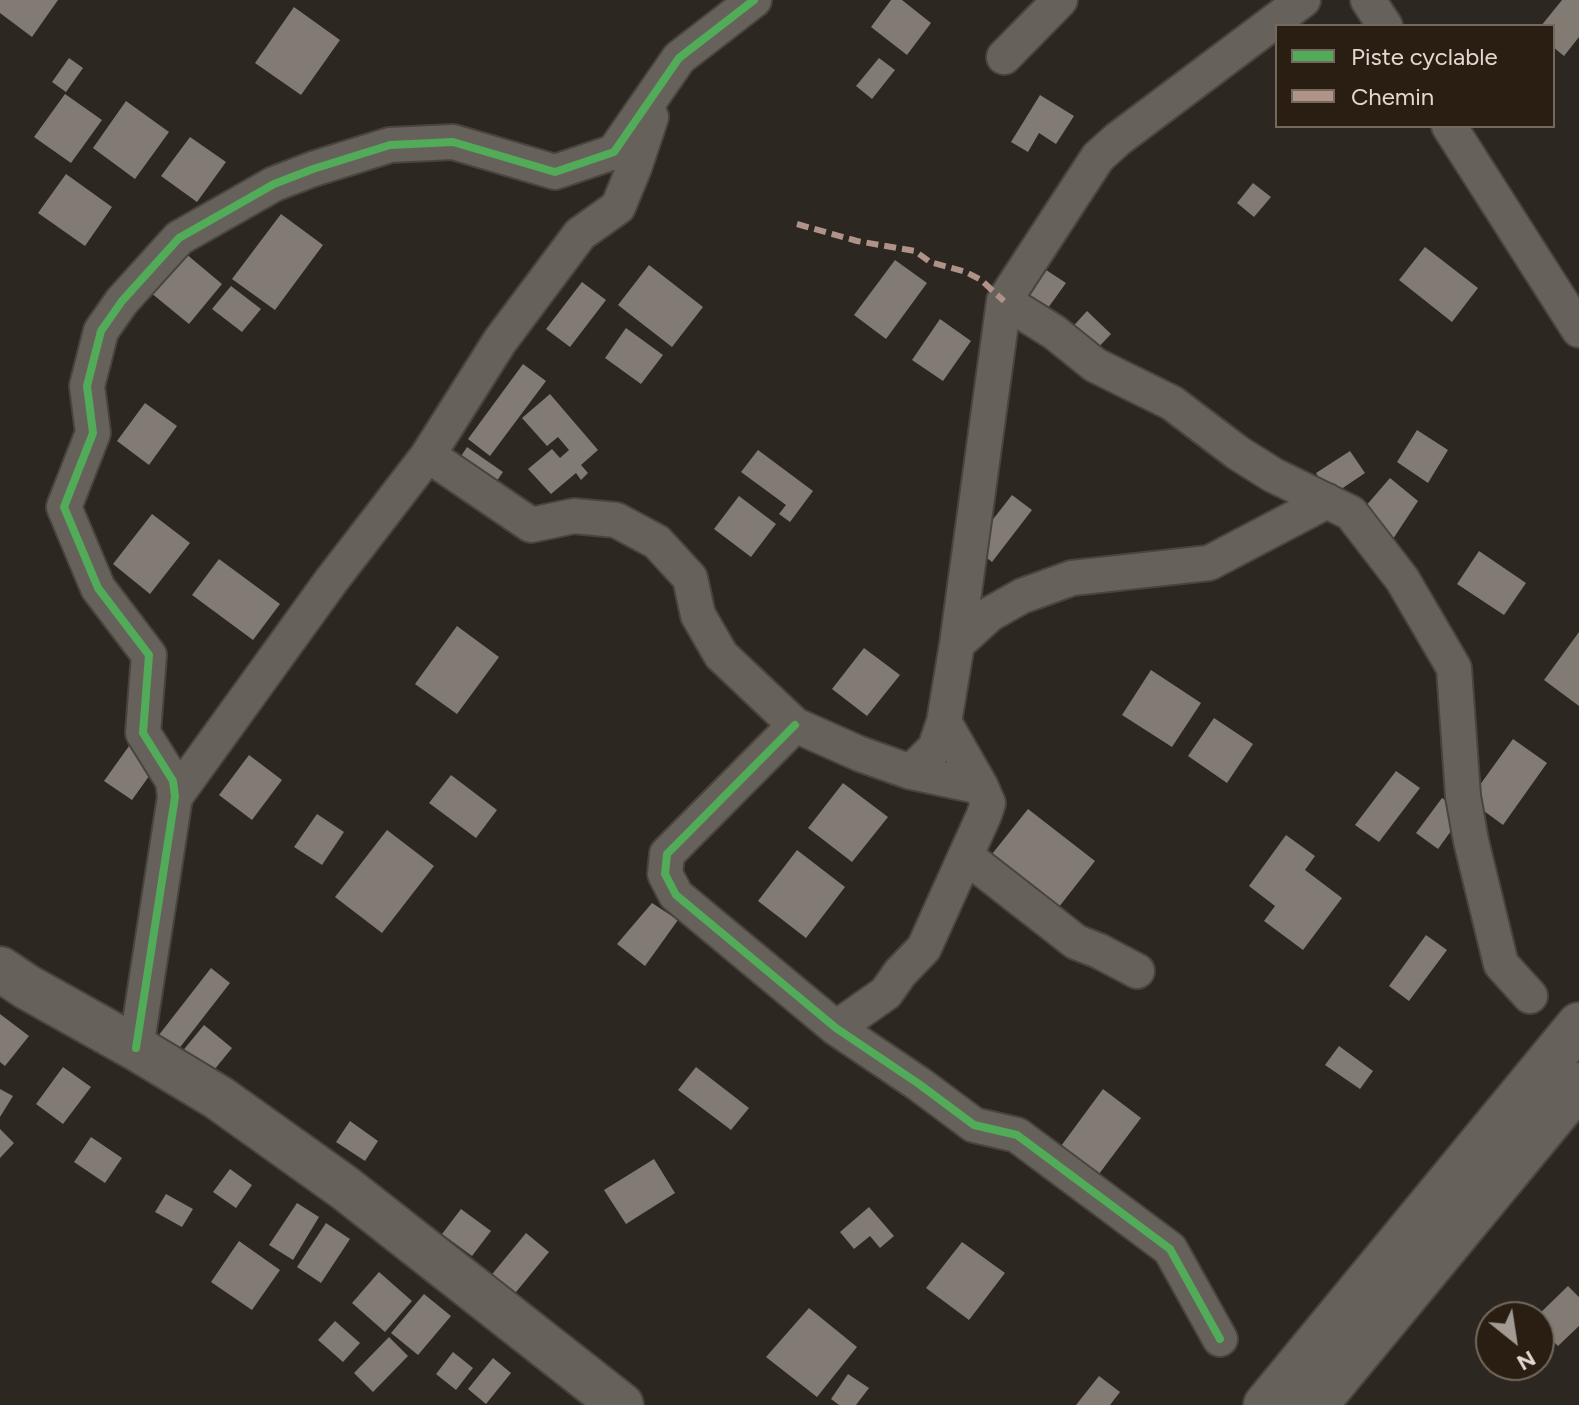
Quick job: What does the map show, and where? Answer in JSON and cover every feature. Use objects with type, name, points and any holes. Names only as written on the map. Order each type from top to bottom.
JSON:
[{"type":"main road","points":[[0,969],[219,1098],[345,1188],[621,1405]]},
{"type":"main road","points":[[1266,1405],[1579,1025]]},
{"type":"main road","points":[[1315,1405],[1579,1085]]},
{"type":"street","points":[[136,1048],[175,797],[173,781],[143,733],[149,655],[98,588],[64,507],[93,433],[87,386],[101,331],[122,301],[179,238],[274,184],[390,145],[453,142],[555,172],[614,152],[679,58],[754,0]]},
{"type":"street","points":[[1004,57],[1060,0]]},
{"type":"street","points":[[911,772],[935,748],[944,722],[1004,301],[1098,157],[1303,0]]},
{"type":"street","points":[[1368,0],[1384,24]]},
{"type":"street","points":[[175,797],[331,581],[428,455],[500,341],[580,234],[618,207],[651,118],[679,58]]},
{"type":"street","points":[[1450,128],[1579,330]]},
{"type":"street","points":[[1004,301],[1054,332],[1095,365],[1172,403],[1238,453],[1273,475],[1351,513],[1402,579],[1454,668],[1463,796],[1471,841],[1501,964],[1530,996]]},
{"type":"street","points":[[428,455],[531,525],[574,516],[616,520],[657,542],[690,578],[698,615],[721,655],[795,725],[860,754],[911,772],[981,787]]},
{"type":"street","points":[[957,644],[990,614],[1022,596],[1072,578],[1209,563],[1327,501]]},
{"type":"street","points":[[836,1028],[886,993],[924,948],[967,857],[988,803],[944,722]]},
{"type":"street","points":[[795,725],[667,854],[665,874],[676,895],[836,1028],[974,1125],[1017,1135],[1170,1249],[1220,1339]]},
{"type":"street","points":[[967,857],[1076,942],[1137,971]]},
{"type":"building","points":[[0,0],[58,0],[32,37],[0,13]]},
{"type":"building","points":[[891,0],[902,0],[931,23],[907,55],[871,27]]},
{"type":"building","points":[[1562,0],[1579,0],[1579,37],[1564,56],[1555,49],[1555,24],[1543,24]]},
{"type":"building","points":[[294,7],[340,40],[301,95],[255,63]]},
{"type":"building","points":[[69,58],[83,68],[66,92],[52,82]]},
{"type":"building","points":[[879,58],[895,70],[872,99],[856,86]]},
{"type":"building","points":[[65,94],[102,120],[71,163],[34,137]]},
{"type":"building","points":[[1040,95],[1074,116],[1056,144],[1039,133],[1028,152],[1011,142]]},
{"type":"building","points":[[126,101],[169,132],[135,179],[93,148]]},
{"type":"building","points":[[190,137],[226,162],[197,202],[161,176]]},
{"type":"building","points":[[66,174],[112,207],[85,246],[38,213]]},
{"type":"building","points":[[1253,183],[1271,197],[1254,217],[1237,203]]},
{"type":"building","points":[[281,214],[323,245],[275,310],[232,279]]},
{"type":"building","points":[[1425,247],[1478,288],[1452,322],[1399,280]]},
{"type":"building","points":[[179,248],[222,284],[189,324],[145,288]]},
{"type":"building","points":[[895,260],[927,283],[886,339],[854,315]]},
{"type":"building","points":[[1037,264],[1066,283],[1040,319],[1012,299]]},
{"type":"building","points":[[649,265],[703,307],[672,347],[618,305]]},
{"type":"building","points":[[582,282],[606,300],[570,347],[546,329]]},
{"type":"building","points":[[231,286],[261,309],[242,332],[212,309]]},
{"type":"building","points":[[1087,311],[1111,334],[1091,355],[1067,333]]},
{"type":"building","points":[[940,319],[971,341],[943,381],[912,360]]},
{"type":"building","points":[[626,328],[663,355],[641,384],[605,358]]},
{"type":"building","points":[[523,364],[546,381],[490,456],[468,439]]},
{"type":"building","points":[[550,394],[598,450],[581,465],[588,473],[581,480],[576,473],[551,494],[528,469],[552,449],[560,458],[569,450],[558,437],[547,446],[522,418]]},
{"type":"building","points":[[145,403],[177,426],[149,465],[117,441]]},
{"type":"building","points":[[1417,430],[1448,450],[1428,483],[1397,462]]},
{"type":"building","points":[[467,447],[503,472],[494,485],[458,461]]},
{"type":"building","points":[[758,450],[813,491],[790,522],[779,514],[786,505],[741,472]]},
{"type":"building","points":[[1350,451],[1365,473],[1331,496],[1316,473]]},
{"type":"building","points":[[1390,478],[1418,501],[1393,539],[1358,515]]},
{"type":"building","points":[[1012,495],[1032,510],[992,562],[972,546]]},
{"type":"building","points":[[739,496],[776,524],[751,557],[714,529]]},
{"type":"building","points":[[152,514],[190,543],[150,594],[113,564]]},
{"type":"building","points":[[1479,551],[1526,583],[1504,615],[1457,584]]},
{"type":"building","points":[[219,559],[280,604],[253,640],[192,595]]},
{"type":"building","points":[[457,626],[499,657],[457,714],[415,684]]},
{"type":"building","points":[[1579,632],[1579,706],[1544,680]]},
{"type":"building","points":[[864,648],[900,675],[867,716],[832,689]]},
{"type":"building","points":[[1151,670],[1201,703],[1172,747],[1122,715]]},
{"type":"building","points":[[1214,718],[1253,744],[1227,783],[1188,756]]},
{"type":"building","points":[[1513,739],[1547,763],[1503,825],[1469,800]]},
{"type":"building","points":[[129,746],[157,765],[132,800],[104,781]]},
{"type":"building","points":[[249,755],[282,780],[252,820],[219,795]]},
{"type":"building","points":[[1396,771],[1420,788],[1379,842],[1355,825]]},
{"type":"building","points":[[451,775],[497,810],[476,838],[429,803]]},
{"type":"building","points":[[843,783],[888,817],[852,862],[808,828]]},
{"type":"building","points":[[1442,798],[1464,813],[1438,849],[1416,833]]},
{"type":"building","points":[[1028,809],[1095,861],[1055,912],[988,859]]},
{"type":"building","points":[[317,814],[344,832],[322,865],[294,847]]},
{"type":"building","points":[[387,830],[434,866],[382,933],[335,897]]},
{"type":"building","points":[[1286,835],[1315,856],[1305,870],[1342,898],[1303,950],[1264,921],[1275,906],[1249,886]]},
{"type":"building","points":[[797,850],[845,887],[806,938],[758,901]]},
{"type":"building","points":[[652,903],[678,920],[645,966],[617,944]]},
{"type":"building","points":[[1426,935],[1447,950],[1409,1001],[1389,986]]},
{"type":"building","points":[[211,968],[230,983],[174,1055],[155,1040]]},
{"type":"building","points":[[0,1014],[29,1036],[5,1066],[0,1062]]},
{"type":"building","points":[[204,1025],[232,1048],[210,1075],[181,1053]]},
{"type":"building","points":[[1339,1046],[1373,1071],[1360,1089],[1325,1065]]},
{"type":"building","points":[[63,1067],[91,1087],[63,1124],[36,1104]]},
{"type":"building","points":[[696,1067],[749,1108],[731,1130],[678,1090]]},
{"type":"building","points":[[0,1089],[13,1096],[0,1117]]},
{"type":"building","points":[[1103,1089],[1141,1118],[1099,1174],[1061,1146]]},
{"type":"building","points":[[350,1121],[378,1141],[365,1161],[336,1142]]},
{"type":"building","points":[[0,1129],[14,1143],[0,1158]]},
{"type":"building","points":[[91,1137],[122,1158],[105,1183],[74,1162]]},
{"type":"building","points":[[654,1159],[675,1193],[626,1224],[604,1190]]},
{"type":"building","points":[[230,1169],[252,1185],[236,1208],[213,1192]]},
{"type":"building","points":[[166,1194],[193,1209],[182,1227],[155,1212]]},
{"type":"building","points":[[297,1203],[319,1217],[293,1260],[269,1245]]},
{"type":"building","points":[[869,1207],[894,1236],[880,1248],[870,1236],[854,1249],[840,1232]]},
{"type":"building","points":[[461,1209],[491,1231],[472,1256],[442,1234]]},
{"type":"building","points":[[326,1223],[350,1239],[321,1283],[297,1267]]},
{"type":"building","points":[[526,1233],[549,1252],[507,1303],[484,1284]]},
{"type":"building","points":[[239,1241],[280,1270],[252,1310],[211,1282]]},
{"type":"building","points":[[962,1242],[1005,1273],[969,1320],[926,1288]]},
{"type":"building","points":[[379,1272],[412,1301],[385,1332],[352,1303]]},
{"type":"building","points":[[1568,1286],[1579,1297],[1579,1326],[1558,1346],[1555,1343],[1555,1301],[1553,1301]]},
{"type":"building","points":[[424,1294],[451,1316],[418,1355],[391,1333]]},
{"type":"building","points":[[809,1308],[857,1347],[817,1397],[766,1357]]},
{"type":"building","points":[[335,1321],[360,1343],[343,1362],[318,1340]]},
{"type":"building","points":[[389,1337],[408,1356],[373,1392],[354,1373]]},
{"type":"building","points":[[453,1352],[473,1368],[456,1390],[436,1374]]},
{"type":"building","points":[[493,1358],[511,1373],[486,1404],[468,1389]]},
{"type":"building","points":[[848,1374],[869,1388],[856,1405],[839,1405],[831,1399]]},
{"type":"building","points":[[1099,1376],[1120,1392],[1110,1405],[1076,1405]]},
{"type":"marked path","points":[[797,224],[857,241],[915,251],[930,262],[966,272],[981,280],[1004,301]]},
{"type":"cycle path","points":[[136,1048],[175,797],[173,781],[143,733],[149,655],[98,588],[64,507],[93,433],[87,386],[101,331],[122,301],[179,238],[274,184],[313,169],[390,145],[453,142],[555,172],[614,152],[679,58],[754,0]]},
{"type":"cycle path","points":[[795,725],[667,854],[665,874],[676,895],[836,1028],[974,1125],[1017,1135],[1170,1249],[1220,1339]]}]
